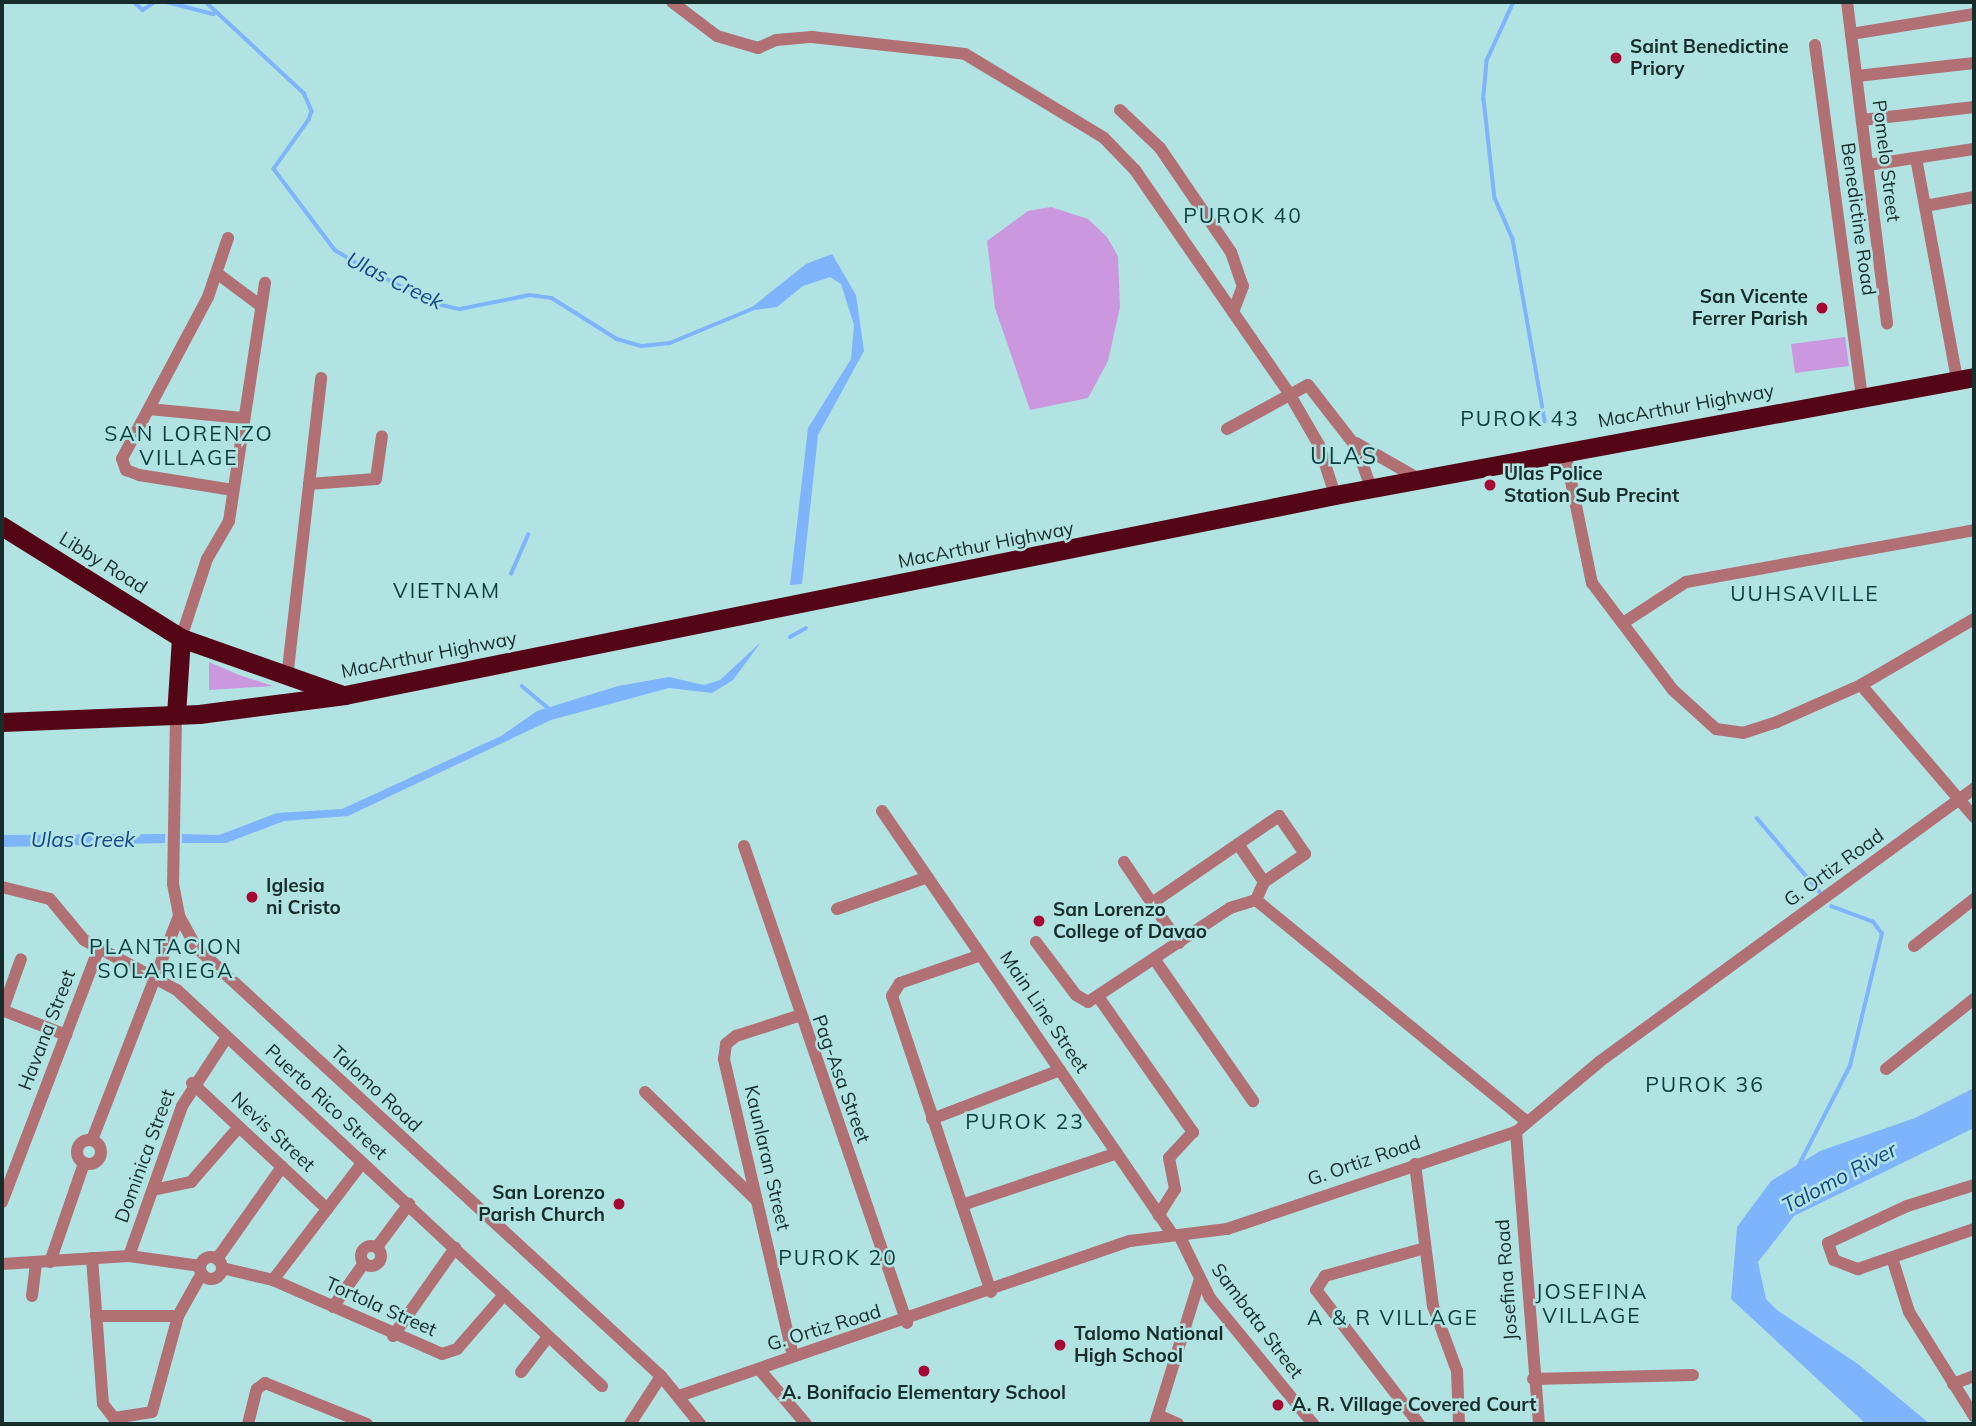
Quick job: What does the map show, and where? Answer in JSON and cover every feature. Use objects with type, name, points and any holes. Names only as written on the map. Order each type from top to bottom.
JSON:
[{"type":"highway","name":"MacArthur Highway","points":[[2,722],[176,715],[345,695],[1335,495],[1965,379]]},
{"type":"highway","name":"Libby Road","points":[[2,526],[181,638],[287,678],[345,695]]},
{"type":"highway","points":[[176,715],[181,638]]},
{"type":"street","points":[[672,2],[717,36],[758,48],[812,37],[977,59],[1104,138],[1135,170],[1290,395],[1319,444],[1335,495]]},
{"type":"street","name":"Pomelo Street","points":[[1847,2],[1887,324]]},
{"type":"street","points":[[1851,34],[1974,14]]},
{"type":"street","name":"Benedictine Road","points":[[1815,45],[1862,397]]},
{"type":"street","points":[[1857,76],[1974,63]]},
{"type":"street","points":[[1862,120],[1974,107]]},
{"type":"street","points":[[1121,110],[1160,148],[1231,252],[1243,286],[1233,312]]},
{"type":"street","points":[[1868,165],[1974,149]]},
{"type":"street","points":[[1916,158],[1965,379]]},
{"type":"street","points":[[1925,206],[1974,197]]},
{"type":"street","points":[[228,238],[218,274],[124,452],[126,470],[233,490]]},
{"type":"street","points":[[218,274],[261,306]]},
{"type":"street","points":[[181,638],[207,559],[229,521],[265,284]]},
{"type":"street","points":[[287,678],[321,378]]},
{"type":"street","points":[[1227,429],[1308,385],[1350,439],[1371,488]]},
{"type":"street","points":[[149,409],[243,418]]},
{"type":"street","points":[[309,484],[376,479],[382,436]]},
{"type":"street","points":[[1350,439],[1419,479]]},
{"type":"street","points":[[1565,452],[1587,571],[1686,705],[1729,732],[1754,730],[1861,685],[1974,619]]},
{"type":"street","points":[[1623,623],[1686,582],[1974,530]]},
{"type":"street","points":[[1861,685],[1958,802],[1974,817]]},
{"type":"street","name":"Talomo Road","points":[[176,715],[173,870],[179,916],[212,964],[661,1376],[701,1424]]},
{"type":"street","name":"G. Ortiz Road","points":[[678,1396],[793,1356],[907,1323],[1130,1241],[1227,1228],[1516,1132],[1600,1062],[1974,789]]},
{"type":"street","name":"Main Line Street","points":[[883,811],[1159,1215],[1176,1235]]},
{"type":"street","points":[[1152,903],[1279,816],[1305,854],[1264,882],[1256,900]]},
{"type":"street","points":[[1238,844],[1264,882]]},
{"type":"street","name":"Pag-Asa Street","points":[[744,846],[798,1016],[907,1323]]},
{"type":"street","points":[[1124,862],[1179,943]]},
{"type":"street","points":[[837,909],[928,877]]},
{"type":"street","name":"Puerto Rico Street","points":[[2,887],[50,900],[99,950],[155,974],[409,1204],[602,1386]]},
{"type":"street","points":[[1914,946],[1974,899]]},
{"type":"street","points":[[1036,942],[1080,999],[1099,998],[1238,903],[1256,900],[1527,1122]]},
{"type":"street","points":[[50,1262],[84,1163],[77,1150],[92,1140],[179,916]]},
{"type":"street","name":"Havana Street","points":[[2,1202],[99,950]]},
{"type":"street","points":[[981,955],[893,991],[932,1119],[991,1292]]},
{"type":"street","points":[[20,959],[2,1011],[66,1035]]},
{"type":"street","points":[[1155,960],[1253,1101]]},
{"type":"street","points":[[1099,998],[1193,1132],[1169,1158],[1175,1189],[1159,1215]]},
{"type":"street","points":[[1886,1069],[1974,999]]},
{"type":"street","name":"Kaunlaran Street","points":[[793,1356],[724,1051],[736,1036],[798,1016]]},
{"type":"street","name":"Dominica Street","points":[[130,1256],[192,1083],[227,1037]]},
{"type":"street","points":[[932,1119],[1060,1070]]},
{"type":"street","name":"Nevis Street","points":[[192,1083],[327,1209]]},
{"type":"street","points":[[645,1092],[757,1201]]},
{"type":"street","points":[[153,1190],[191,1182],[239,1127]]},
{"type":"street","name":"Josefina Road","points":[[1516,1132],[1533,1379],[1539,1424]]},
{"type":"street","points":[[962,1205],[1117,1153]]},
{"type":"street","points":[[274,1280],[362,1163]]},
{"type":"street","points":[[1415,1164],[1436,1315],[1457,1371],[1459,1424]]},
{"type":"street","points":[[2,1264],[130,1256],[201,1270],[215,1278],[219,1264],[282,1167]]},
{"type":"street","points":[[1974,1185],[1907,1206],[1828,1243],[1833,1260],[1858,1269],[1893,1261],[1974,1229]]},
{"type":"street","points":[[333,1307],[364,1263],[364,1248],[377,1247],[409,1204]]},
{"type":"street","name":"Sambata Street","points":[[1176,1235],[1199,1282],[1313,1424]]},
{"type":"street","points":[[393,1336],[455,1248]]},
{"type":"street","points":[[1419,1424],[1316,1290],[1325,1276],[1425,1248]]},
{"type":"street","points":[[92,1258],[103,1404],[107,1414],[127,1422],[143,1418],[157,1403],[177,1316],[206,1258],[219,1264]]},
{"type":"street","points":[[1893,1261],[1909,1312],[1974,1416]]},
{"type":"street","points":[[32,1296],[36,1263]]},
{"type":"street","name":"Tortola Street","points":[[219,1264],[274,1280],[393,1336],[450,1353],[503,1295]]},
{"type":"street","points":[[1178,1424],[1157,1420],[1199,1282]]},
{"type":"street","points":[[96,1316],[177,1316]]},
{"type":"street","points":[[521,1372],[548,1337]]},
{"type":"street","points":[[759,1369],[806,1424]]},
{"type":"street","points":[[1533,1379],[1693,1375]]},
{"type":"street","points":[[630,1424],[661,1376]]},
{"type":"street","points":[[1953,1384],[1974,1376]]},
{"type":"street","points":[[248,1424],[258,1386],[270,1383],[367,1424]]},
{"type":"shaded area","points":[[1051,207],[1088,219],[1107,237],[1118,256],[1120,307],[1108,361],[1088,398],[1030,410],[995,308],[987,241],[1028,211]]},
{"type":"shaded area","points":[[1845,337],[1849,366],[1795,373],[1791,344]]},
{"type":"shaded area","points":[[209,662],[239,675],[273,686],[209,690]]},
{"type":"water","points":[[832,254],[856,295],[864,351],[818,435],[802,584],[790,585],[808,428],[851,359],[854,325],[841,284],[830,277],[803,286],[777,307],[747,311],[806,264]]},
{"type":"water","points":[[761,642],[733,680],[712,693],[669,688],[551,720],[348,816],[284,821],[226,843],[182,843],[182,834],[219,835],[277,813],[342,809],[501,736],[537,711],[618,686],[669,677],[704,685],[720,680]]},
{"type":"water","points":[[165,834],[165,843],[2,847],[2,835]]},
{"type":"water","name":"Talomo River","points":[[1974,1088],[1974,1128],[1794,1216],[1758,1262],[1766,1299],[1777,1310],[1858,1364],[1930,1424],[1866,1424],[1731,1299],[1737,1227],[1771,1181],[1820,1151],[1915,1118]]},
{"type":"waterway","points":[[134,2],[143,10],[155,2]]},
{"type":"waterway","points":[[167,2],[213,14]]},
{"type":"waterway","name":"Ulas Creek","points":[[206,2],[304,93],[312,111],[309,120],[274,169],[335,250],[362,266],[433,303],[460,309],[530,295],[552,298],[617,339],[642,346],[670,343],[752,309]]},
{"type":"waterway","points":[[1514,2],[1487,61],[1484,99],[1495,198],[1513,239],[1545,421]]},
{"type":"waterway","points":[[511,574],[528,535]]},
{"type":"waterway","name":"Ulas Creek","points":[[790,637],[806,628]]},
{"type":"waterway","points":[[522,686],[552,711]]},
{"type":"waterway","points":[[1757,818],[1820,892]]},
{"type":"waterway","points":[[1798,1167],[1850,1066],[1882,934],[1873,922],[1832,907]]},
{"type":"place","name":"Saint Benedictine Priory","points":[[1616,58]]},
{"type":"place","name":"San Vicente Ferrer Parish","points":[[1822,308]]},
{"type":"place","name":"Ulas Police Station Sub Precint","points":[[1490,485]]},
{"type":"place","name":"Iglesia ni Cristo","points":[[252,897]]},
{"type":"place","name":"San Lorenzo College of Davao","points":[[1039,921]]},
{"type":"place","name":"San Lorenzo Parish Church","points":[[619,1204]]},
{"type":"place","name":"Talomo National High School","points":[[1060,1345]]},
{"type":"place","name":"A. Bonifacio Elementary School","points":[[924,1371]]},
{"type":"place","name":"A. R. Village Covered Court","points":[[1278,1405]]},
{"type":"district","name":"PUROK 40","points":[[1243,215]]},
{"type":"district","name":"PUROK 43","points":[[1520,418]]},
{"type":"district","name":"SAN LORENZO VILLAGE","points":[[189,445]]},
{"type":"district","name":"ULAS","points":[[1344,456]]},
{"type":"district","name":"VIETNAM","points":[[447,590]]},
{"type":"district","name":"UUHSAVILLE","points":[[1805,593]]},
{"type":"district","name":"PLANTACION SOLARIEGA","points":[[166,958]]},
{"type":"district","name":"PUROK 36","points":[[1705,1084]]},
{"type":"district","name":"PUROK 23","points":[[1025,1121]]},
{"type":"district","name":"PUROK 20","points":[[838,1257]]},
{"type":"district","name":"JOSEFINA VILLAGE","points":[[1592,1303]]},
{"type":"district","name":"A & R VILLAGE","points":[[1393,1317]]}]
